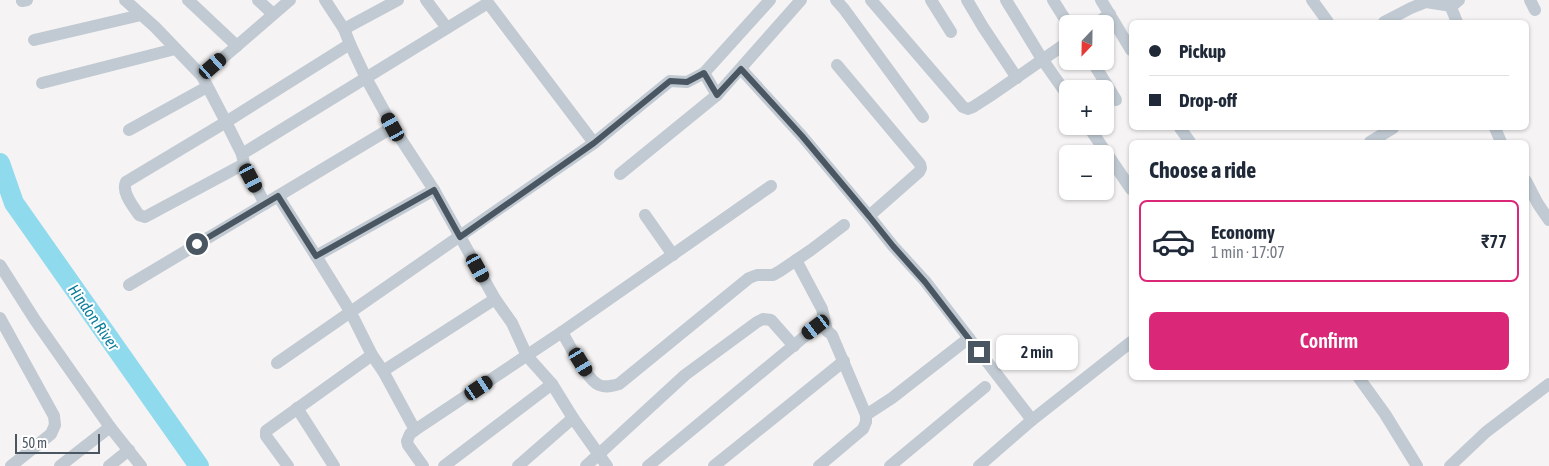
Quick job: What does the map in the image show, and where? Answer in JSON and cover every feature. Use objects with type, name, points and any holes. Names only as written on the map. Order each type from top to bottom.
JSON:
[{"type":"street","points":[[126,0],[155,27],[204,82],[226,122],[265,204]]},
{"type":"street","points":[[188,0],[236,46]]},
{"type":"street","points":[[258,0],[273,14]]},
{"type":"street","points":[[130,130],[204,82],[236,46],[290,0]]},
{"type":"street","points":[[325,0],[344,29],[366,78],[393,127],[434,190],[495,299],[512,323],[527,356],[552,384],[607,466]]},
{"type":"street","points":[[344,29],[379,4],[398,0]]},
{"type":"street","points":[[426,0],[447,28]]},
{"type":"street","points":[[278,362],[594,143],[670,81],[687,82],[704,73],[770,0]]},
{"type":"street","points":[[620,174],[717,95],[801,0]]},
{"type":"street","points":[[836,0],[922,117]]},
{"type":"street","points":[[871,0],[963,107],[968,109],[973,108],[1059,48]]},
{"type":"street","points":[[930,0],[951,32]]},
{"type":"street","points":[[967,0],[1017,78]]},
{"type":"street","points":[[1006,0],[1042,60],[1059,84]]},
{"type":"street","points":[[1053,0],[1062,15]]},
{"type":"street","points":[[1101,0],[1129,47]]},
{"type":"street","points":[[1312,0],[1327,20]]},
{"type":"street","points":[[350,44],[126,182],[124,191],[139,215],[145,217],[243,159],[366,78],[490,2],[594,143]]},
{"type":"street","points":[[1388,20],[1426,2],[1456,3],[1452,10],[1456,20]]},
{"type":"street","points":[[34,40],[141,15]]},
{"type":"street","points":[[42,83],[175,49]]},
{"type":"street","points":[[837,65],[920,164],[921,168],[920,172],[869,216]]},
{"type":"street","points":[[741,69],[802,136],[925,282],[1032,420]]},
{"type":"street","points":[[1098,70],[1116,100]]},
{"type":"street","points":[[704,73],[717,95]]},
{"type":"street","points":[[129,285],[393,127]]},
{"type":"street","points":[[1373,140],[1390,130]]},
{"type":"street","points":[[1094,135],[1129,186]]},
{"type":"street","points":[[423,466],[408,445],[407,441],[410,434],[562,332],[771,186]]},
{"type":"street","points":[[1529,187],[1549,220]]},
{"type":"street","points":[[316,256],[434,190]]},
{"type":"street","points":[[278,196],[350,311],[372,355],[383,371],[415,430]]},
{"type":"street","points":[[644,215],[673,255]]},
{"type":"street","points":[[562,332],[590,378],[599,385],[608,387],[618,384],[749,278],[757,275],[773,275],[844,225]]},
{"type":"street","points":[[796,260],[822,309],[827,331]]},
{"type":"street","points":[[0,265],[35,320],[110,427],[141,466]]},
{"type":"street","points":[[383,371],[495,299]]},
{"type":"street","points":[[0,318],[54,416],[55,425],[51,434],[11,466]]},
{"type":"street","points":[[586,466],[686,375],[757,322],[763,319],[771,320],[794,346]]},
{"type":"street","points":[[648,466],[816,327],[824,328],[832,335],[866,415],[863,429],[819,466]]},
{"type":"street","points":[[866,415],[892,398],[969,338]]},
{"type":"street","points":[[979,466],[1032,420],[1129,344]]},
{"type":"street","points":[[288,466],[265,432],[372,355]]},
{"type":"street","points":[[714,466],[844,361]]},
{"type":"street","points":[[1360,380],[1385,414],[1417,466]]},
{"type":"street","points":[[444,466],[552,384]]},
{"type":"street","points":[[1450,466],[1486,432],[1549,384]]},
{"type":"street","points":[[890,466],[985,387]]},
{"type":"street","points":[[296,408],[334,466]]},
{"type":"street","points":[[518,466],[574,418]]},
{"type":"street","points":[[60,466],[110,427]]},
{"type":"street","points":[[109,466],[129,450]]},
{"type":"waterway","name":"Hindon River","points":[[0,163],[14,203],[199,466]]},
{"type":"route","points":[[197,244],[278,196],[316,256],[434,190],[460,237],[594,143],[670,81],[687,82],[704,73],[717,95],[741,69],[802,136],[925,282],[979,352]]}]
